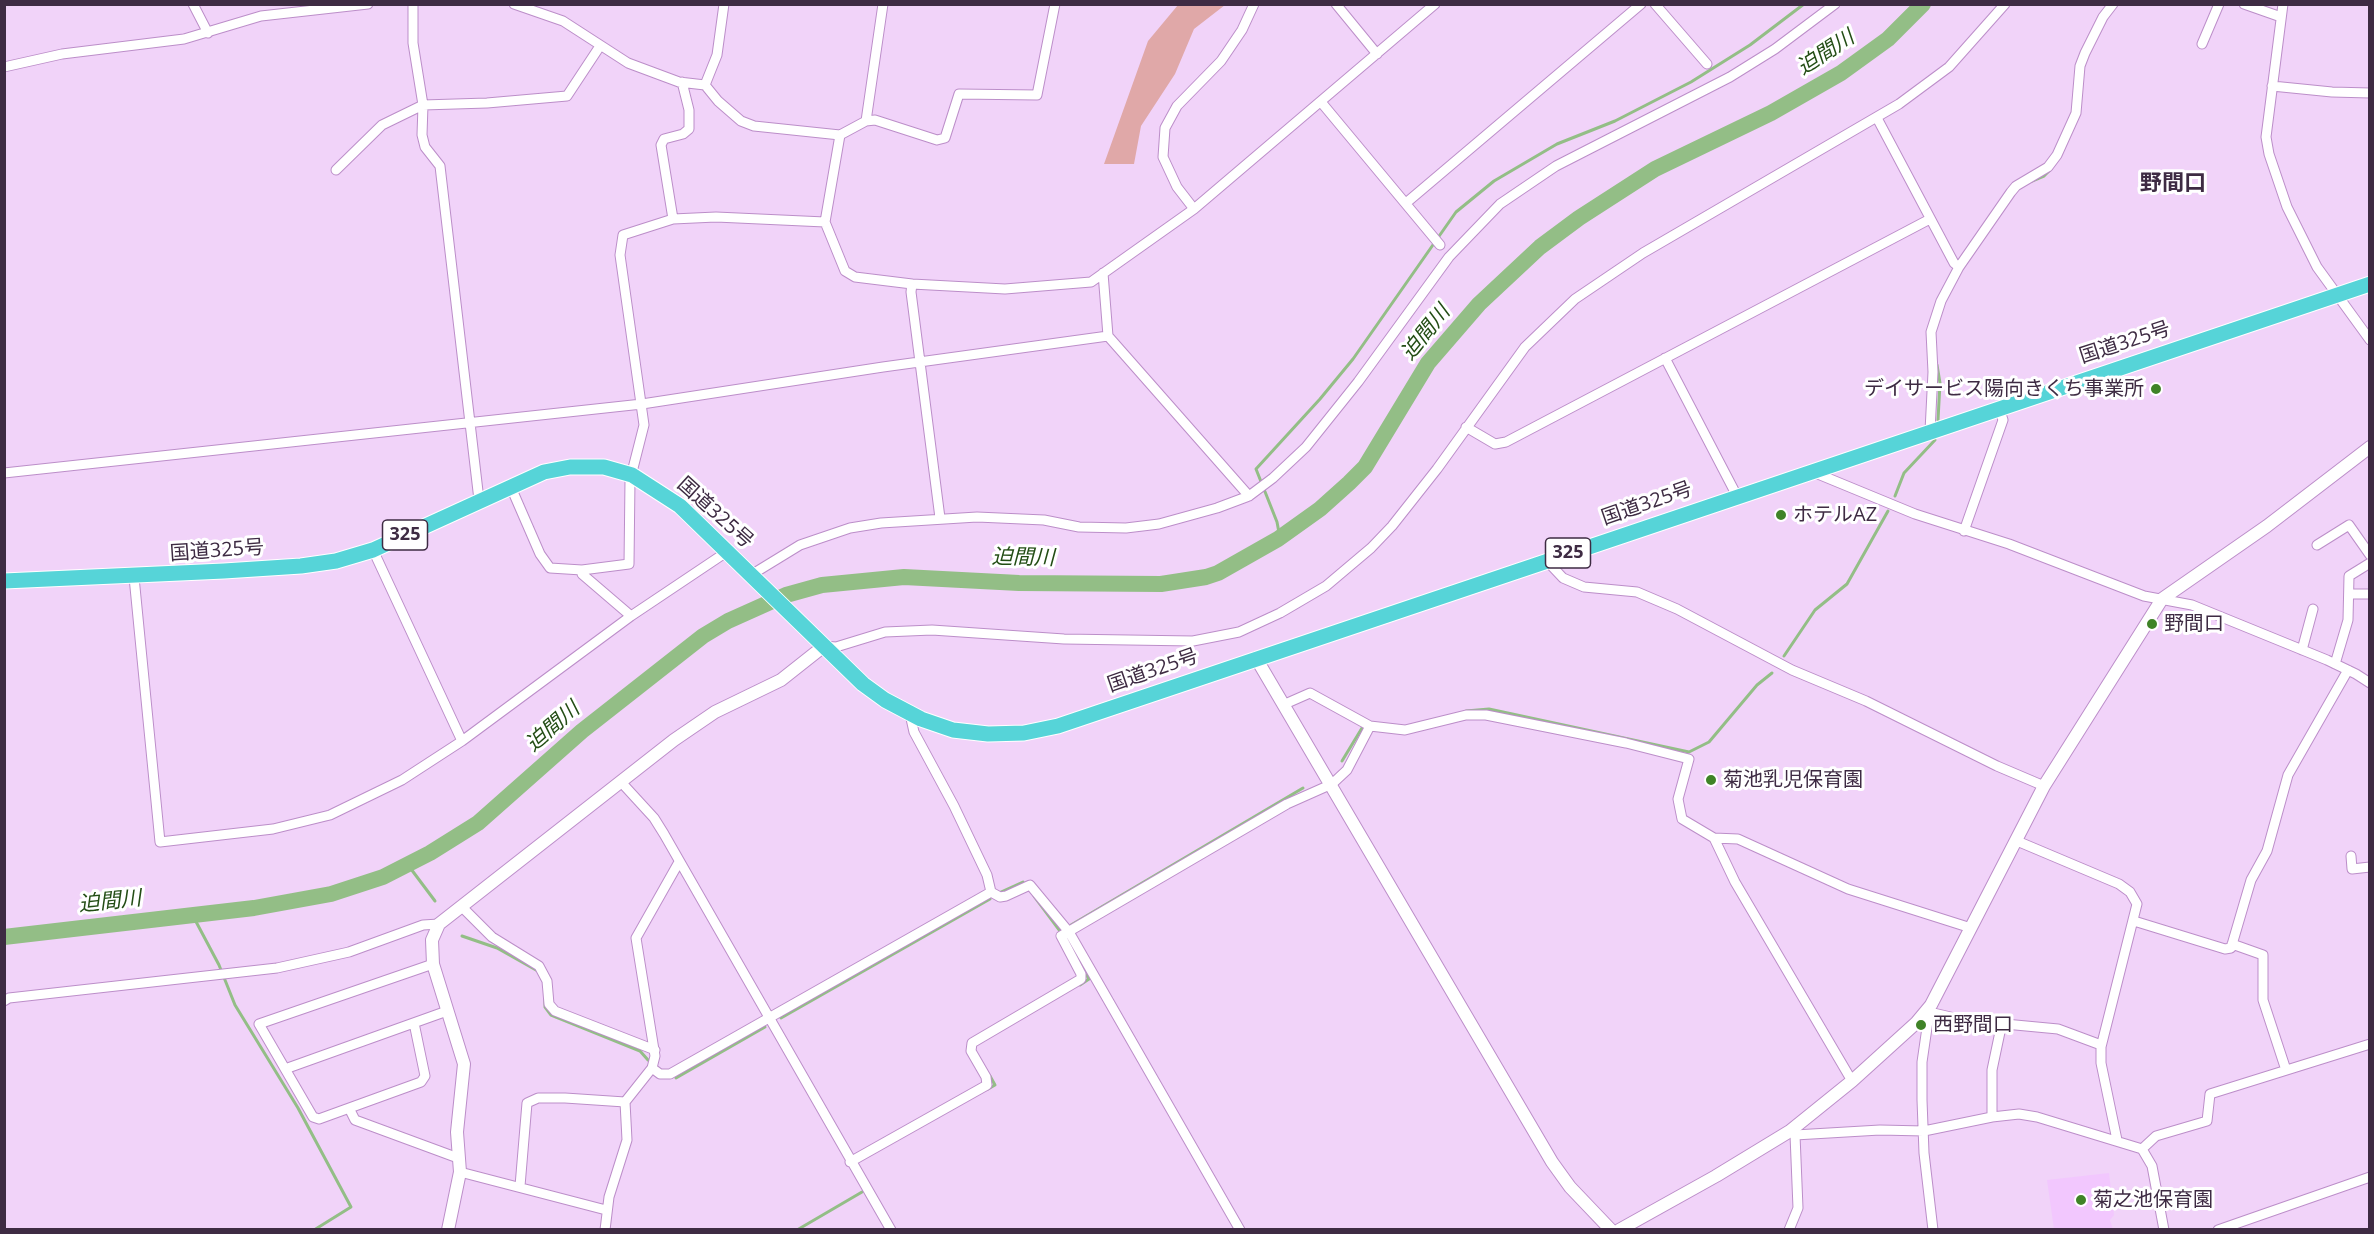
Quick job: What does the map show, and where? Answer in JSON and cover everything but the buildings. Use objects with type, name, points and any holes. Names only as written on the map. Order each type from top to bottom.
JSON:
[{"type":"highway","name":"国道325号","points":[[4,581],[134,577],[301,566],[336,561],[373,550],[510,485],[544,472],[570,467],[604,467],[632,475],[664,493],[728,551],[863,684],[910,714],[931,723],[969,733],[1006,734],[1041,730],[2370,284]]},
{"type":"street","points":[[193,4],[208,33]]},
{"type":"street","points":[[4,67],[62,54],[184,39],[261,16],[368,4]]},
{"type":"street","points":[[413,4],[413,43],[423,105],[425,147],[440,166],[479,500]]},
{"type":"street","points":[[514,4],[528,6],[564,21],[628,63],[682,82],[705,86],[741,121],[754,126],[840,135],[866,121],[874,120],[937,140],[945,138],[959,94],[1037,95],[1056,4]]},
{"type":"street","points":[[705,86],[717,55],[724,4]]},
{"type":"street","points":[[866,121],[883,4]]},
{"type":"street","points":[[1194,209],[1177,187],[1163,157],[1165,128],[1177,106],[1221,62],[1242,30],[1254,4]]},
{"type":"street","points":[[1336,4],[1377,54]]},
{"type":"street","points":[[840,135],[825,222],[845,271],[855,277],[912,284],[1005,289],[1091,282],[1194,209],[1435,4]]},
{"type":"street","points":[[1406,203],[1641,4]]},
{"type":"street","points":[[1655,4],[1707,64]]},
{"type":"street","points":[[754,578],[800,545],[850,528],[940,518],[1044,520],[1079,527],[1126,528],[1169,522],[1249,496],[1273,478],[1314,438],[1449,257],[1500,204],[1556,166],[1730,77],[1775,49],[1835,4]]},
{"type":"street","points":[[448,1230],[460,1172],[456,1132],[464,1064],[433,964],[432,940],[439,924],[461,906],[508,873],[693,727],[734,703],[781,680],[824,646],[836,647],[885,632],[922,630],[976,631],[1064,639],[1168,642],[1209,639],[1239,632],[1305,599],[1371,548],[1411,503],[1525,348],[1560,313],[1595,284],[1643,253],[1877,118],[1949,67],[2006,4]]},
{"type":"street","points":[[1930,431],[1933,372],[1931,332],[1938,308],[1959,267],[2016,186],[2042,172],[2057,155],[2076,113],[2080,66],[2103,17],[2113,4]]},
{"type":"street","points":[[2202,44],[2219,4]]},
{"type":"street","points":[[2244,4],[2281,17]]},
{"type":"street","points":[[2283,4],[2266,136],[2269,154],[2287,207],[2317,267],[2335,295],[2370,340]]},
{"type":"street","points":[[336,170],[382,125],[423,105],[487,103],[567,96],[600,46]]},
{"type":"street","points":[[673,219],[661,145],[663,139],[683,134],[689,129],[688,110],[682,82]]},
{"type":"street","points":[[2272,86],[2370,93]]},
{"type":"street","points":[[1321,102],[1440,245]]},
{"type":"street","points":[[1877,118],[1954,263],[1959,267]]},
{"type":"street","points":[[510,485],[545,563],[555,570],[582,570],[629,564],[628,517],[632,475],[644,424],[620,255],[623,236],[673,219],[716,218],[825,222]]},
{"type":"street","points":[[1466,427],[1495,444],[1506,442],[1930,219]]},
{"type":"street","points":[[1103,273],[1108,336],[1249,496]]},
{"type":"street","points":[[912,284],[910,292],[940,518]]},
{"type":"street","points":[[4,473],[642,404],[1108,336]]},
{"type":"street","points":[[1665,358],[1737,496]]},
{"type":"street","points":[[1964,531],[2003,420],[1999,408]]},
{"type":"street","points":[[1619,1230],[1792,1133],[1930,1009],[2044,786],[2162,599],[2267,526],[2370,447]]},
{"type":"street","points":[[1812,471],[1838,484],[1964,531],[2009,544],[2144,596],[2192,605],[2335,664],[2370,683]]},
{"type":"street","points":[[2317,545],[2349,525],[2370,555]]},
{"type":"street","points":[[373,550],[462,741]]},
{"type":"street","points":[[134,577],[160,842],[273,829],[330,815],[402,780],[462,741],[631,615],[728,551]]},
{"type":"street","points":[[1547,561],[1563,578],[1584,586],[1637,592],[1677,609],[1792,670],[1866,701],[1997,766],[2044,786]]},
{"type":"street","points":[[2335,664],[2348,620],[2349,576],[2370,563]]},
{"type":"street","points":[[582,570],[582,574],[631,615]]},
{"type":"street","points":[[2349,594],[2370,594]]},
{"type":"street","points":[[2302,650],[2313,609]]},
{"type":"street","points":[[1257,658],[1552,1162],[1583,1201],[1611,1230]]},
{"type":"street","points":[[2133,921],[2225,949],[2231,948],[2251,880],[2267,851],[2288,775],[2348,670]]},
{"type":"street","points":[[1285,704],[1310,693],[1370,726],[1405,730],[1478,714],[1626,743],[1689,759],[1678,799],[1682,819],[1714,838],[1738,839],[1848,889],[1971,928]]},
{"type":"street","points":[[910,714],[914,732],[959,816],[987,875],[991,892],[1000,897],[1006,896],[1030,885],[1069,932],[1240,1230]]},
{"type":"street","points":[[850,1162],[987,1085],[986,1077],[971,1051],[972,1043],[1081,979],[1081,974],[1061,940],[1061,936],[1287,804],[1332,784],[1347,770],[1370,726]]},
{"type":"street","points":[[621,782],[654,818],[891,1230]]},
{"type":"street","points":[[1714,838],[1735,882],[1852,1081]]},
{"type":"street","points":[[2017,841],[2119,884],[2130,892],[2137,904],[2101,1045],[2101,1064],[2117,1140]]},
{"type":"street","points":[[2352,856],[2352,869],[2370,867]]},
{"type":"street","points":[[605,1230],[606,1210],[627,1140],[624,1102],[652,1068],[654,1050],[636,938],[679,862]]},
{"type":"street","points":[[652,1068],[660,1074],[670,1074],[991,892]]},
{"type":"street","points":[[461,906],[492,937],[539,966],[547,981],[549,1004],[555,1011],[654,1050]]},
{"type":"street","points":[[4,1001],[9,998],[277,968],[349,952],[423,925],[439,924]]},
{"type":"street","points":[[2232,944],[2263,955],[2263,1000],[2286,1070]]},
{"type":"street","points":[[414,1023],[425,1076],[422,1082],[319,1119],[313,1117],[259,1024],[433,964]]},
{"type":"street","points":[[1930,1009],[1994,1025],[2058,1029],[2101,1045]]},
{"type":"street","points":[[1930,1009],[1922,1062],[1924,1131],[1933,1230]]},
{"type":"street","points":[[285,1070],[447,1011]]},
{"type":"street","points":[[1992,1117],[1992,1070],[2000,1032],[1994,1025]]},
{"type":"street","points":[[2142,1149],[2156,1136],[2207,1121],[2210,1094],[2370,1044]]},
{"type":"street","points":[[520,1186],[527,1103],[538,1098],[624,1102]]},
{"type":"street","points":[[349,1108],[355,1120],[458,1158]]},
{"type":"street","points":[[1792,1133],[1924,1131],[1992,1117],[2028,1115],[2142,1149],[2152,1166],[2164,1230]]},
{"type":"street","points":[[1789,1230],[1798,1208],[1792,1133]]},
{"type":"street","points":[[460,1172],[606,1210]]},
{"type":"street","points":[[2218,1230],[2370,1177]]},
{"type":"shaded area","points":[[1178,5],[1225,5],[1194,29],[1175,74],[1141,126],[1134,164],[1104,164],[1148,41]]},
{"type":"shaded area","name":"菊之池保育園","points":[[2109,1173],[2114,1215],[2110,1220],[2113,1229],[2054,1229],[2047,1180]]},
{"type":"waterway","points":[[1280,538],[1277,522],[1256,469],[1353,359],[1456,212],[1494,181],[1557,144],[1615,121],[1691,82],[1750,45],[1804,4]]},
{"type":"waterway","name":"迫間川","points":[[4,937],[254,908],[331,894],[383,877],[430,853],[478,823],[582,731],[703,636],[728,621],[786,595],[822,585],[904,577],[1019,583],[1161,584],[1218,573],[1278,539],[1320,509],[1365,467],[1428,363],[1479,304],[1540,247],[1579,218],[1655,169],[1771,113],[1841,73],[1888,39],[1923,4]]},
{"type":"waterway","points":[[2032,181],[2044,176],[2051,169]]},
{"type":"waterway","points":[[1937,365],[1940,383],[1938,420]]},
{"type":"waterway","points":[[1895,496],[1904,473],[1935,440]]},
{"type":"waterway","points":[[1784,656],[1815,610],[1847,584],[1888,511]]},
{"type":"waterway","points":[[1466,711],[1489,709],[1689,752],[1709,742],[1757,685],[1772,673]]},
{"type":"waterway","points":[[1342,761],[1362,728]]},
{"type":"waterway","points":[[1071,925],[1303,788]]},
{"type":"waterway","points":[[408,865],[435,901]]},
{"type":"waterway","points":[[1001,892],[1023,882],[1024,884]]},
{"type":"waterway","points":[[1034,896],[1060,931]]},
{"type":"waterway","points":[[781,1018],[990,899]]},
{"type":"waterway","points":[[193,916],[219,965],[235,1005],[298,1108],[351,1207],[314,1230]]},
{"type":"waterway","points":[[462,936],[497,948],[536,970]]},
{"type":"waterway","points":[[1080,985],[1089,979],[1084,971]]},
{"type":"waterway","points":[[545,998],[545,1007],[551,1015],[640,1051],[648,1060]]},
{"type":"waterway","points":[[676,1078],[765,1027]]},
{"type":"waterway","points":[[988,1089],[995,1085],[990,1076]]},
{"type":"waterway","points":[[797,1230],[862,1192]]},
{"type":"place","name":"デイサービス陽向きくち事業所","points":[[2156,389]]},
{"type":"place","name":"ホテルAZ","points":[[1781,515]]},
{"type":"place","name":"野間口","points":[[2152,624]]},
{"type":"place","name":"菊池乳児保育園","points":[[1711,780]]},
{"type":"place","name":"西野間口","points":[[1921,1025]]},
{"type":"place","name":"菊之池保育園","points":[[2081,1200]]},
{"type":"district","name":"野間口","points":[[2173,184]]}]
